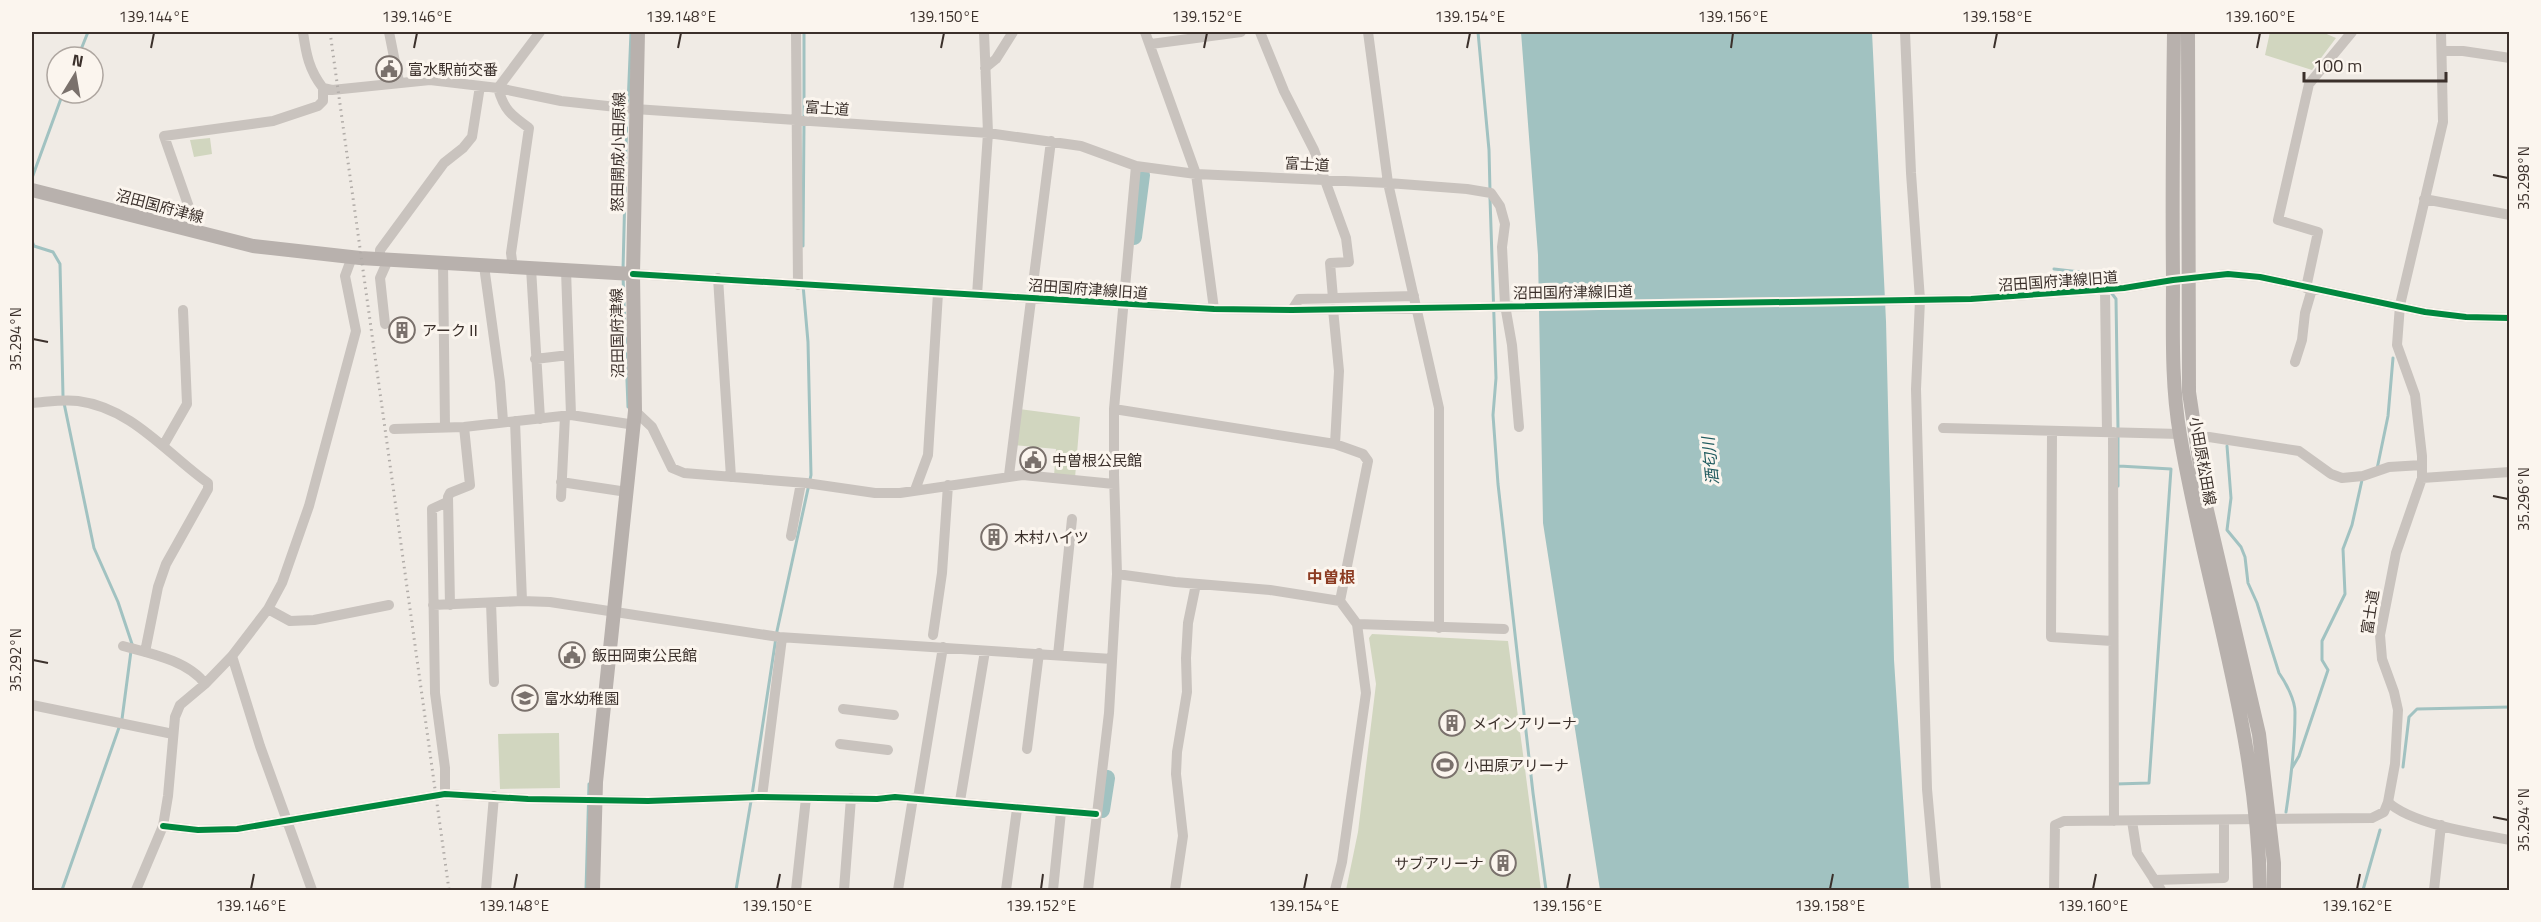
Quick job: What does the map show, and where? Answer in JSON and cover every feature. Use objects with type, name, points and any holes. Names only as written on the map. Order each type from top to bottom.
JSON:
[{"type":"main road","name":"怒田開成小田原線","points":[[633,274],[630,108],[638,32]]},
{"type":"main road","name":"小田原松田線","points":[[2174,32],[2180,279],[2189,392],[2194,439],[2206,506],[2259,734],[2263,820],[2260,891]]},
{"type":"main road","name":"小田原松田線","points":[[2188,32],[2175,394],[2194,509],[2246,736],[2274,891]]},
{"type":"main road","name":"沼田国府津線","points":[[32,190],[253,246],[352,257],[484,267],[633,274],[635,418],[594,800],[593,891]]},
{"type":"street","points":[[198,233],[164,136],[273,121],[318,106],[323,100],[323,88],[310,70],[303,32]]},
{"type":"street","points":[[389,32],[399,82]]},
{"type":"street","points":[[513,268],[511,253],[529,128],[511,116],[502,104],[498,88],[540,32]]},
{"type":"street","points":[[796,32],[801,121],[803,285]]},
{"type":"street","points":[[977,295],[988,133],[984,32]]},
{"type":"street","points":[[985,68],[996,58],[1013,32]]},
{"type":"street","points":[[1145,32],[1196,174],[1214,309]]},
{"type":"street","points":[[1151,44],[1241,32]]},
{"type":"street","points":[[1260,32],[1284,91],[1314,150],[1346,238],[1349,262],[1330,263],[1339,371],[1335,444]]},
{"type":"street","points":[[1368,32],[1388,183],[1439,408],[1440,628]]},
{"type":"street","points":[[1905,32],[1911,173],[1920,300],[1916,388],[1921,587],[1927,789],[1936,891]]},
{"type":"street","points":[[2295,362],[2302,340],[2318,232],[2278,220],[2309,84],[2352,32]]},
{"type":"street","name":"富士道","points":[[2388,802],[2395,765],[2398,710],[2382,659],[2380,635],[2396,553],[2422,477],[2415,395],[2397,345],[2400,304],[2443,122],[2441,32]]},
{"type":"street","points":[[2442,51],[2463,51],[2510,58]]},
{"type":"street","name":"富士道","points":[[323,88],[337,90],[430,80],[630,108],[988,133],[1081,146],[1136,166],[1196,174],[1388,183],[1477,190],[1491,193],[1497,198],[1505,224],[1502,248],[1502,305]]},
{"type":"street","points":[[385,324],[380,278],[384,259],[380,250],[444,164],[472,137],[480,86]]},
{"type":"street","points":[[1009,476],[1051,141]]},
{"type":"street","points":[[1088,891],[1109,713],[1117,574],[1114,410],[1136,166]]},
{"type":"street","points":[[2424,199],[2510,215]]},
{"type":"street","points":[[136,891],[163,826],[168,796],[172,734],[180,705],[205,684],[232,656],[268,609],[282,583],[309,506],[356,331],[345,276],[352,257]]},
{"type":"street","points":[[443,263],[445,427]]},
{"type":"street","points":[[484,267],[503,421]]},
{"type":"street","points":[[531,268],[540,418]]},
{"type":"street","points":[[561,496],[568,415],[569,356],[566,270]]},
{"type":"street","name":"沼田国府津線旧道","points":[[633,274],[1214,309],[1292,310],[1333,304],[1353,308],[1920,300],[2105,290],[2228,274],[2400,304],[2425,312],[2455,316],[2510,318]]},
{"type":"street","points":[[718,278],[731,477]]},
{"type":"street","points":[[2105,290],[2110,432],[2114,821]]},
{"type":"street","points":[[915,490],[928,455],[938,293]]},
{"type":"street","points":[[1333,304],[1414,296]]},
{"type":"street","points":[[1502,305],[1512,345],[1519,427]]},
{"type":"street","points":[[163,446],[188,404],[183,310]]},
{"type":"street","points":[[535,359],[569,356]]},
{"type":"street","points":[[32,403],[69,400],[111,409],[143,428],[208,483],[208,489],[166,564],[133,649],[181,666],[201,678],[205,684]]},
{"type":"street","points":[[1114,410],[1335,444],[1363,454],[1368,461],[1340,602]]},
{"type":"street","points":[[394,429],[464,427],[568,415],[635,418],[652,427],[672,468],[684,473],[807,483],[875,493],[915,490],[1009,476],[1114,484]]},
{"type":"street","points":[[515,421],[522,601]]},
{"type":"street","points":[[450,605],[447,502],[450,493],[470,485],[464,427]]},
{"type":"street","points":[[1943,428],[2180,434]]},
{"type":"street","points":[[2052,431],[2051,637],[2112,641]]},
{"type":"street","points":[[2194,439],[2210,437],[2300,451],[2331,474],[2342,478],[2363,476],[2388,467],[2422,465]]},
{"type":"street","points":[[2422,477],[2510,472]]},
{"type":"street","points":[[561,482],[627,492]]},
{"type":"street","points":[[791,536],[807,483]]},
{"type":"street","points":[[933,634],[942,573],[948,485]]},
{"type":"street","points":[[445,794],[435,693],[432,509],[447,502]]},
{"type":"street","points":[[1058,655],[1072,519]]},
{"type":"street","points":[[1117,574],[1270,590],[1340,602],[1357,624],[1366,693],[1342,862],[1335,891]]},
{"type":"street","points":[[1175,891],[1183,836],[1176,774],[1176,752],[1187,692],[1188,623],[1196,584]]},
{"type":"street","points":[[433,605],[550,602],[778,637],[1112,659]]},
{"type":"street","points":[[491,603],[494,682]]},
{"type":"street","points":[[268,609],[290,621],[314,620],[389,605]]},
{"type":"street","points":[[1357,624],[1504,629]]},
{"type":"street","points":[[756,797],[778,637]]},
{"type":"street","points":[[898,891],[942,647]]},
{"type":"street","points":[[960,801],[985,651]]},
{"type":"street","points":[[1027,749],[1039,654]]},
{"type":"street","points":[[232,656],[260,746],[312,891]]},
{"type":"street","points":[[32,705],[172,734]]},
{"type":"street","points":[[843,709],[894,714]]},
{"type":"street","points":[[840,744],[888,750]]},
{"type":"street","points":[[163,826],[198,830],[237,829],[445,794],[528,799],[648,801],[756,797],[915,798],[1096,814]]},
{"type":"street","points":[[486,891],[494,796]]},
{"type":"street","points":[[796,891],[806,798]]},
{"type":"street","points":[[844,891],[851,798]]},
{"type":"street","points":[[2054,891],[2055,825],[2064,821],[2372,818],[2384,812],[2388,802],[2397,811],[2441,825],[2510,840]]},
{"type":"street","points":[[1006,891],[1017,808]]},
{"type":"street","points":[[1053,891],[1061,812]]},
{"type":"street","points":[[2132,821],[2137,853],[2161,891]]},
{"type":"street","points":[[2154,880],[2224,878],[2224,821]]},
{"type":"street","points":[[2434,891],[2441,825]]},
{"type":"green space","points":[[2270,32],[2322,32],[2336,38],[2312,70],[2265,55]]},
{"type":"green space","points":[[210,138],[212,154],[194,157],[190,140]]},
{"type":"green space","points":[[1019,409],[1080,417],[1075,478],[1054,476],[1056,449],[1014,445]]},
{"type":"green space","name":"小田原アリーナ","points":[[1372,634],[1508,641],[1541,890],[1346,890],[1358,832],[1376,684],[1369,638]]},
{"type":"green space","points":[[559,733],[560,788],[500,789],[498,734]]},
{"type":"water","name":"酒匂川","points":[[1521,32],[1872,32],[1886,321],[1894,660],[1909,890],[1600,890],[1543,523],[1538,255]]},
{"type":"waterway","points":[[83,45],[88,32]]},
{"type":"waterway","points":[[628,105],[631,32]]},
{"type":"waterway","points":[[804,32],[804,117]]},
{"type":"waterway","points":[[1478,32],[1489,150],[1490,191]]},
{"type":"waterway","points":[[32,178],[59,105]]},
{"type":"waterway","points":[[623,270],[627,111]]},
{"type":"waterway","points":[[803,246],[804,123]]},
{"type":"waterway","points":[[1134,237],[1142,175]]},
{"type":"waterway","points":[[1490,198],[1496,378],[1493,415],[1498,484],[1546,890]]},
{"type":"waterway","points":[[32,241],[34,246],[53,252],[60,264],[63,396]]},
{"type":"waterway","points":[[2054,269],[2097,274],[2106,286]]},
{"type":"waterway","points":[[623,276],[628,407]]},
{"type":"waterway","points":[[752,795],[777,631],[811,475],[808,342],[803,285]]},
{"type":"waterway","points":[[2110,291],[2116,299],[2118,429]]},
{"type":"waterway","points":[[2377,469],[2388,416],[2393,358]]},
{"type":"waterway","points":[[64,403],[94,548],[118,602],[132,644]]},
{"type":"waterway","points":[[2118,436],[2118,486]]},
{"type":"waterway","points":[[2227,446],[2231,498],[2227,530],[2241,547],[2245,557],[2248,583],[2257,603],[2279,673],[2290,692],[2295,707],[2291,775],[2286,812]]},
{"type":"waterway","points":[[2116,784],[2149,783],[2171,469],[2119,466]]},
{"type":"waterway","points":[[2292,768],[2299,756],[2328,670],[2322,660],[2322,641],[2345,594],[2343,549],[2352,525],[2362,480]]},
{"type":"waterway","points":[[62,890],[122,719],[131,651]]},
{"type":"waterway","points":[[2403,767],[2409,717],[2417,709],[2510,707]]},
{"type":"waterway","points":[[1102,810],[1107,778]]},
{"type":"waterway","points":[[586,890],[589,784]]},
{"type":"waterway","points":[[736,890],[751,801]]},
{"type":"waterway","points":[[2363,890],[2380,830]]},
{"type":"railway","points":[[330,32],[449,890]]},
{"type":"cycle path","points":[[633,274],[1214,309],[1292,310],[1971,299],[2124,288],[2228,274],[2260,277],[2425,312],[2466,317],[2510,318]]},
{"type":"cycle path","points":[[163,826],[198,830],[237,829],[445,794],[528,799],[648,801],[758,797],[877,799],[895,797],[1096,814]]},
{"type":"place","name":"富水駅前交番","points":[[389,69]]},
{"type":"place","name":"アークⅡ","points":[[402,330]]},
{"type":"place","name":"中曽根公民館","points":[[1033,460]]},
{"type":"place","name":"木村ハイツ","points":[[994,537]]},
{"type":"place","name":"飯田岡東公民館","points":[[572,655]]},
{"type":"place","name":"富水幼稚園","points":[[525,698]]},
{"type":"place","name":"メインアリーナ","points":[[1452,723]]},
{"type":"place","name":"小田原アリーナ","points":[[1445,765]]},
{"type":"place","name":"サブアリーナ","points":[[1503,863]]},
{"type":"district","name":"中曽根","points":[[1331,577]]}]
